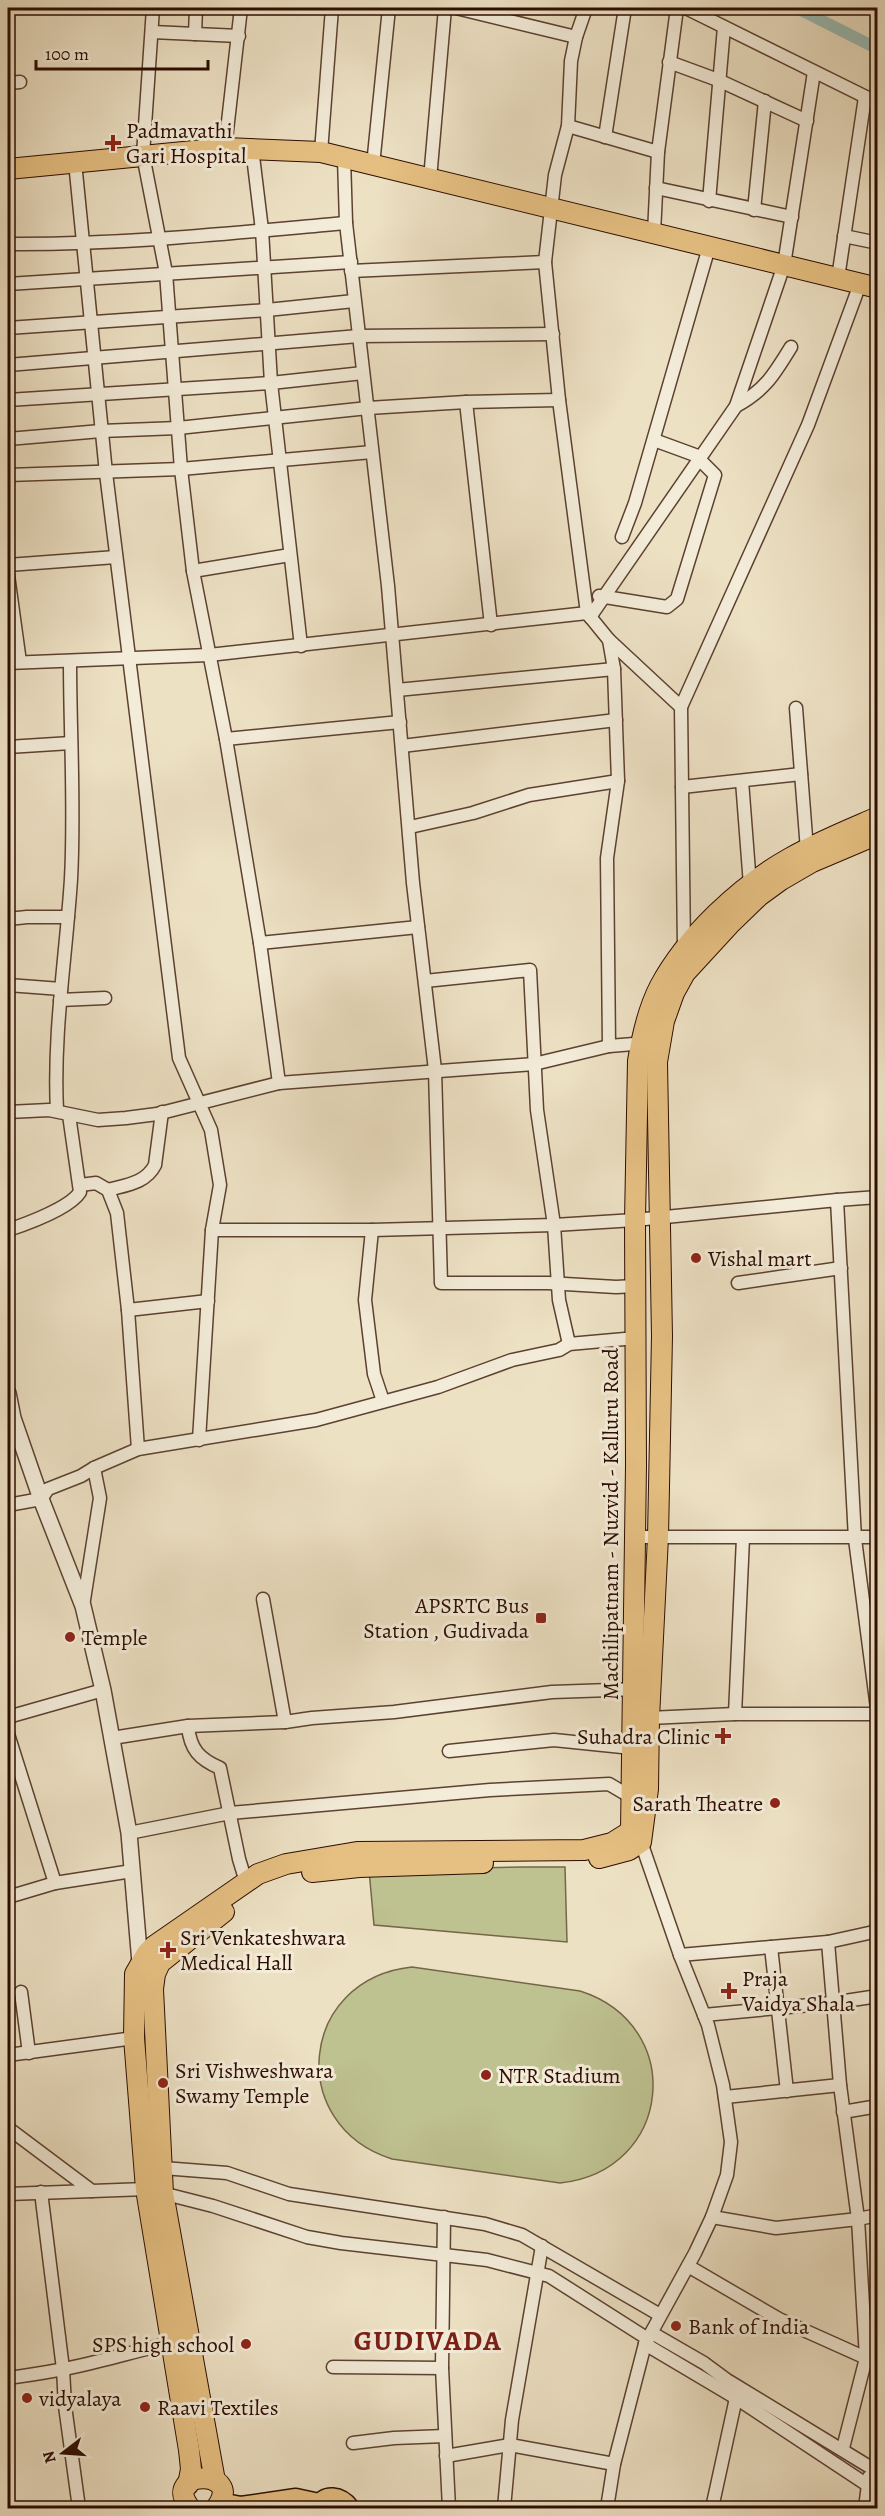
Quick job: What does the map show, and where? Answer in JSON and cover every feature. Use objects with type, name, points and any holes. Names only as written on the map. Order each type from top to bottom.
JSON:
[{"type":"highway","points":[[8,169],[143,154],[225,148],[321,152],[869,286]]},
{"type":"highway","name":"Machilipatnam - Nuzvid - Kalluru Road","points":[[140,1963],[154,1946],[246,1882],[278,1866],[357,1852],[584,1850],[612,1843],[631,1830],[632,1748],[642,1689],[658,1537],[662,1336],[657,1062],[650,1043],[660,987],[684,949],[722,909],[750,885],[783,862],[878,818]]},
{"type":"highway","name":"Machilipatnam - Nuzvid - Kalluru Road","points":[[641,1842],[648,1789],[649,1718],[642,1689],[634,1537],[638,1061],[650,1043],[685,973],[759,896],[812,862],[878,834]]},
{"type":"highway","points":[[218,2505],[221,2490],[214,2481],[154,2191],[164,2168],[153,1989],[155,1974],[160,1962],[235,1904],[274,1880],[303,1872],[358,1867],[577,1861],[629,1850],[641,1842]]},
{"type":"highway","points":[[140,1963],[133,1985],[134,2038],[172,2343],[191,2469],[185,2499]]},
{"type":"highway","points":[[185,2499],[192,2481],[203,2477],[214,2481]]},
{"type":"main road","points":[[218,2505],[260,2505],[296,2498],[318,2506],[327,2498],[336,2497],[350,2508]]},
{"type":"street","points":[[153,8],[143,154],[166,273],[181,469],[193,571],[226,738],[260,943],[279,1083]]},
{"type":"street","points":[[195,34],[196,8]]},
{"type":"street","points":[[225,148],[241,8]]},
{"type":"street","points":[[321,152],[332,8]]},
{"type":"street","points":[[373,165],[389,8]]},
{"type":"street","points":[[430,179],[445,8]]},
{"type":"street","points":[[456,8],[576,37]]},
{"type":"street","points":[[586,8],[571,61],[568,126],[555,175],[544,261],[584,594],[589,615],[609,640],[681,707]]},
{"type":"street","points":[[605,137],[625,8]]},
{"type":"street","points":[[654,233],[658,152],[677,8]]},
{"type":"street","points":[[686,8],[878,103]]},
{"type":"street","points":[[709,201],[724,27]]},
{"type":"street","points":[[152,32],[239,36]]},
{"type":"street","points":[[669,62],[718,80],[807,121]]},
{"type":"street","points":[[8,575],[14,662],[128,660],[209,655],[589,615],[604,597],[736,406],[784,265],[814,72]]},
{"type":"street","points":[[838,278],[865,97]]},
{"type":"street","points":[[754,210],[765,101]]},
{"type":"street","points":[[568,126],[658,152]]},
{"type":"street","points":[[252,148],[262,230],[271,383],[301,646]]},
{"type":"street","points":[[344,158],[346,223],[392,636],[418,927],[435,1070],[441,1283],[636,1286]]},
{"type":"street","points":[[75,162],[106,473],[179,1058],[211,1130],[220,1185],[212,1230],[199,1440]]},
{"type":"street","points":[[656,188],[792,217]]},
{"type":"street","points":[[8,244],[83,244],[160,240],[346,223]]},
{"type":"street","points":[[844,236],[878,243]]},
{"type":"street","points":[[622,537],[654,440],[709,247]]},
{"type":"street","points":[[8,284],[265,268],[544,261]]},
{"type":"street","points":[[684,949],[681,707],[869,286]]},
{"type":"street","points":[[8,328],[267,310],[354,301]]},
{"type":"street","points":[[8,365],[358,336],[553,334]]},
{"type":"street","points":[[736,406],[765,387],[791,347]]},
{"type":"street","points":[[8,400],[271,383],[363,373]]},
{"type":"street","points":[[8,439],[102,431],[178,428],[368,408],[466,402],[559,400]]},
{"type":"street","points":[[466,402],[491,625]]},
{"type":"street","points":[[584,594],[667,608],[677,599],[715,475],[695,455],[654,440]]},
{"type":"street","points":[[8,475],[181,469],[372,452]]},
{"type":"street","points":[[193,571],[290,555]]},
{"type":"street","points":[[8,565],[116,557]]},
{"type":"street","points":[[609,640],[614,669],[618,781],[607,858],[609,1046]]},
{"type":"street","points":[[57,1111],[56,1036],[68,917],[74,804],[70,661]]},
{"type":"street","points":[[397,690],[614,669]]},
{"type":"street","points":[[796,708],[807,850]]},
{"type":"street","points":[[402,746],[616,720]]},
{"type":"street","points":[[226,738],[400,722]]},
{"type":"street","points":[[8,747],[71,743]]},
{"type":"street","points":[[682,787],[801,774]]},
{"type":"street","points":[[410,827],[473,813],[530,795],[618,781]]},
{"type":"street","points":[[742,781],[750,885]]},
{"type":"street","points":[[8,919],[68,917]]},
{"type":"street","points":[[260,943],[418,927]]},
{"type":"street","points":[[425,981],[530,970],[537,1110],[554,1225],[559,1300],[569,1344]]},
{"type":"street","points":[[8,985],[105,999]]},
{"type":"street","points":[[8,1112],[57,1111],[98,1120],[162,1112],[279,1083],[534,1064],[609,1046],[650,1043]]},
{"type":"street","points":[[108,1190],[141,1180],[151,1173],[155,1166],[162,1112]]},
{"type":"street","points":[[8,1230],[76,1197],[80,1185],[69,1115]]},
{"type":"street","points":[[80,1185],[96,1184],[108,1190],[117,1213],[128,1310],[138,1449]]},
{"type":"street","points":[[212,1230],[372,1230],[554,1225],[635,1220],[878,1197]]},
{"type":"street","points":[[649,1718],[735,1714],[877,1715],[855,1539],[837,1200]]},
{"type":"street","points":[[372,1230],[365,1300],[374,1374],[383,1401]]},
{"type":"street","points":[[738,1283],[841,1268]]},
{"type":"street","points":[[128,1310],[208,1301]]},
{"type":"street","points":[[8,1505],[41,1499],[48,1489],[138,1449],[316,1420],[438,1387],[512,1360],[559,1350],[569,1344],[636,1338]]},
{"type":"street","points":[[8,1393],[13,1418],[41,1499],[83,1606],[103,1690],[129,1833],[140,1963]]},
{"type":"street","points":[[83,1606],[100,1498],[94,1468]]},
{"type":"street","points":[[634,1537],[855,1539],[878,1537]]},
{"type":"street","points":[[735,1714],[743,1538]]},
{"type":"street","points":[[263,1599],[285,1722]]},
{"type":"street","points":[[112,1738],[188,1726],[285,1722],[394,1712],[552,1692],[642,1689]]},
{"type":"street","points":[[8,1717],[103,1690]]},
{"type":"street","points":[[188,1726],[189,1741],[198,1757],[220,1768],[246,1882]]},
{"type":"street","points":[[8,1734],[55,1883]]},
{"type":"street","points":[[449,1751],[554,1740],[632,1748]]},
{"type":"street","points":[[129,1833],[230,1813],[569,1786],[609,1784],[631,1797]]},
{"type":"street","points":[[607,2508],[614,2464],[648,2339],[712,2217],[727,2175],[731,2142],[725,2097],[714,2046],[641,1842]]},
{"type":"street","points":[[8,1897],[55,1883],[132,1871]]},
{"type":"street","points":[[680,1955],[828,1942],[878,1931]]},
{"type":"street","points":[[828,1942],[840,2085],[858,2219],[872,2358],[843,2448]]},
{"type":"street","points":[[771,1947],[788,2091]]},
{"type":"street","points":[[21,1992],[29,2053]]},
{"type":"street","points":[[704,2015],[832,2003],[878,1996]]},
{"type":"street","points":[[8,2055],[134,2038]]},
{"type":"street","points":[[725,2097],[840,2085]]},
{"type":"street","points":[[843,2112],[878,2106]]},
{"type":"street","points":[[8,2128],[92,2191]]},
{"type":"street","points":[[164,2168],[227,2173],[289,2194],[485,2224],[542,2246],[660,2315]]},
{"type":"street","points":[[8,2194],[154,2191],[247,2216],[307,2237],[487,2260],[538,2271],[648,2339],[878,2492]]},
{"type":"street","points":[[41,2192],[79,2508]]},
{"type":"street","points":[[712,2217],[777,2228],[878,2215]]},
{"type":"street","points":[[444,2217],[441,2368],[449,2508]]},
{"type":"street","points":[[504,2508],[526,2330],[542,2246]]},
{"type":"street","points":[[688,2266],[779,2319],[872,2358]]},
{"type":"street","points":[[648,2339],[843,2448],[874,2470],[867,2484],[865,2508]]},
{"type":"street","points":[[8,2378],[101,2361],[128,2352],[172,2343]]},
{"type":"street","points":[[333,2367],[441,2368]]},
{"type":"street","points":[[712,2508],[736,2398]]},
{"type":"street","points":[[353,2443],[394,2438],[445,2436]]},
{"type":"street","points":[[446,2456],[510,2445],[614,2464]]},
{"type":"green space","points":[[565,1867],[567,1942],[374,1925],[369,1870]]},
{"type":"green space","points":[[412,1967],[580,1991],[614,2009],[638,2034],[650,2064],[653,2095],[644,2126],[626,2153],[598,2173],[560,2183],[392,2159],[358,2141],[334,2116],[322,2086],[320,2055],[328,2024],[346,1997],[374,1977]]},
{"type":"waterway","points":[[797,8],[878,49]]},
{"type":"place","name":"Padmavathi Gari Hospital","points":[[113,143]]},
{"type":"place","name":"Vishal mart","points":[[696,1258]]},
{"type":"place","name":"APSRTC Bus Station , Gudivada","points":[[541,1618]]},
{"type":"place","name":"Temple","points":[[70,1637]]},
{"type":"place","name":"Suhadra Clinic","points":[[723,1736]]},
{"type":"place","name":"Sarath Theatre","points":[[775,1803]]},
{"type":"place","name":"Sri Venkateshwara Medical Hall","points":[[168,1950]]},
{"type":"place","name":"Praja Vaidya Shala","points":[[729,1991]]},
{"type":"place","name":"NTR Stadium","points":[[486,2075]]},
{"type":"place","name":"Sri Vishweshwara Swamy Temple","points":[[163,2083]]},
{"type":"place","name":"Bank of India","points":[[676,2326]]},
{"type":"place","name":"SPS high school","points":[[246,2344]]},
{"type":"place","name":"vidyalaya","points":[[27,2398]]},
{"type":"place","name":"Raavi Textiles","points":[[145,2407]]},
{"type":"district","name":"GUDIVADA","points":[[428,2340]]}]
